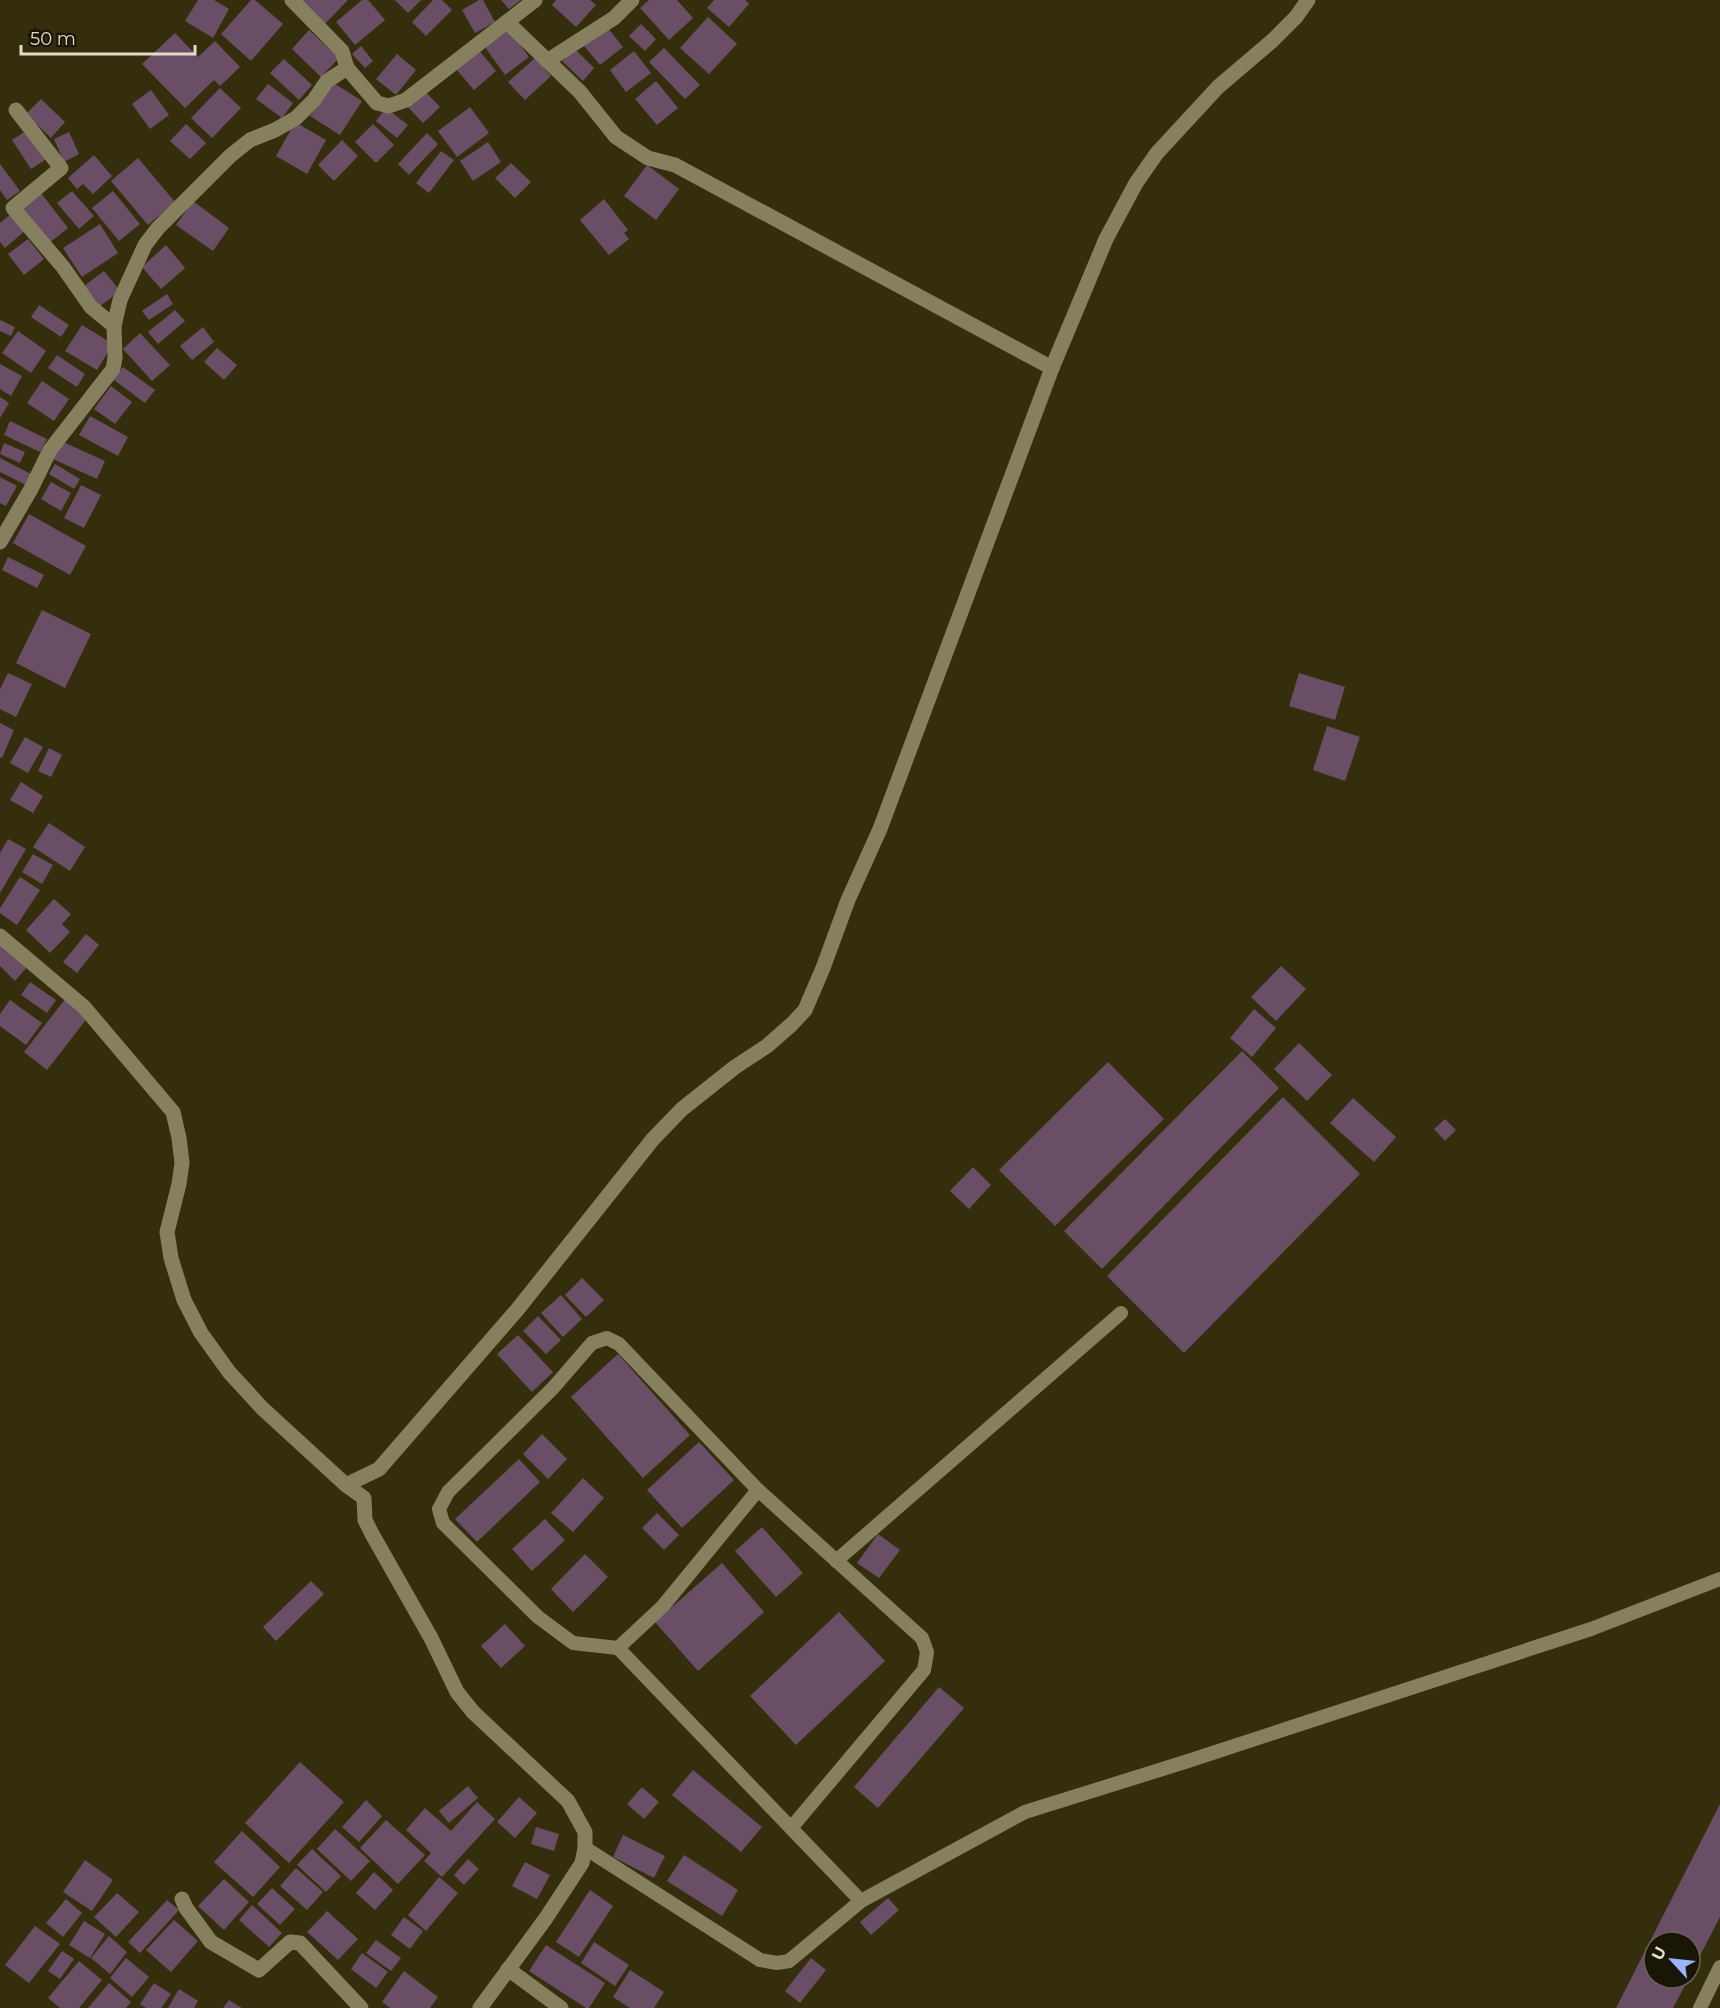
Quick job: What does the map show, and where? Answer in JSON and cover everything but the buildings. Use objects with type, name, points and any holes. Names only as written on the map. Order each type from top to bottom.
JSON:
[{"type":"street","points":[[292,0],[342,51],[347,68],[368,95],[377,103],[388,106],[406,100],[535,0]]},
{"type":"street","points":[[547,61],[614,18],[632,0]]},
{"type":"street","points":[[346,1485],[379,1469],[517,1311],[653,1138],[682,1109],[735,1067],[767,1046],[805,1010],[880,829],[1052,368],[1106,239],[1136,183],[1157,153],[1218,87],[1272,41],[1296,17],[1308,0]]},
{"type":"street","points":[[507,22],[580,92],[616,137],[629,147],[648,158],[682,169],[1052,368]]},
{"type":"street","points":[[0,542],[31,489],[50,450],[112,369],[115,358],[114,326],[120,300],[145,245],[158,228],[230,156],[250,140],[296,118],[314,100],[327,81],[347,68]]},
{"type":"street","points":[[16,110],[61,168],[13,208],[63,267],[91,307],[114,326]]},
{"type":"street","points":[[0,936],[84,1007],[173,1112],[182,1163],[167,1232],[171,1258],[184,1300],[201,1333],[230,1372],[262,1408],[346,1485],[364,1498],[365,1520],[431,1638],[457,1692],[473,1712],[568,1801],[585,1832],[582,1863],[546,1918],[480,2008]]},
{"type":"street","points":[[182,1899],[211,1942],[259,1970],[290,1942],[300,1943],[361,2008]]},
{"type":"street","points":[[508,1969],[561,2008]]},
{"type":"lane","points":[[836,1561],[1121,1313]]},
{"type":"lane","points":[[791,1828],[924,1670],[927,1652],[922,1638],[758,1490],[619,1344],[607,1338],[592,1343],[553,1388],[448,1492],[439,1509],[443,1523],[538,1617],[573,1643],[618,1648],[861,1901]]},
{"type":"lane","points":[[618,1648],[663,1606],[758,1490]]},
{"type":"lane","points":[[585,1848],[760,1960],[777,1964],[789,1961],[861,1901],[1025,1812],[1591,1629],[1720,1579]]},
{"type":"lane","points":[[1700,2008],[1720,1967]]}]
